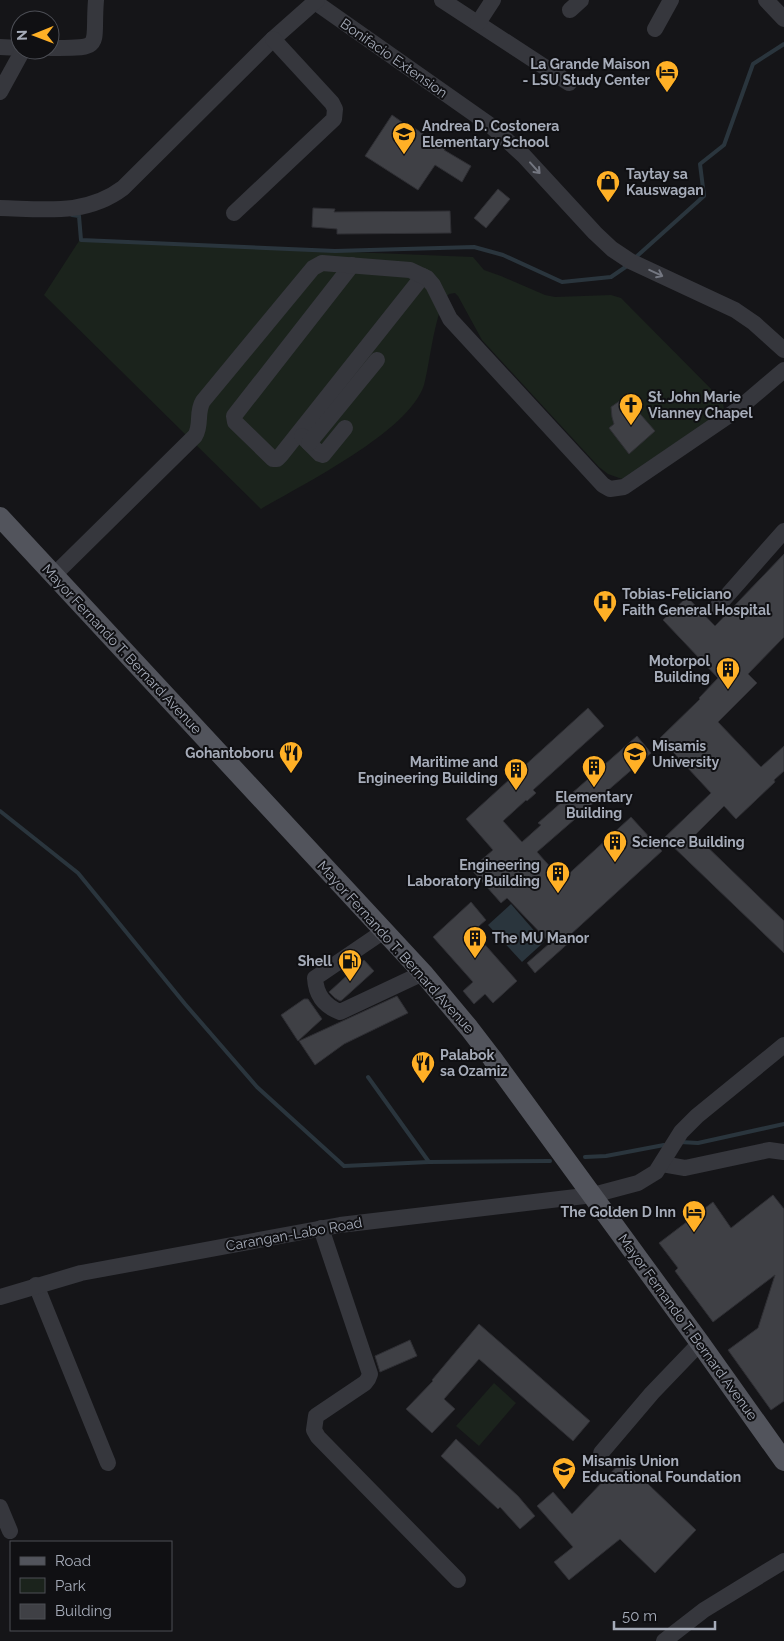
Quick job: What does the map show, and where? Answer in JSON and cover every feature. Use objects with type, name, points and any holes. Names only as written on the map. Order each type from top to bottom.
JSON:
[{"type":"main road","name":"Mayor Fernando T. Bernard Avenue","points":[[0,517],[384,931],[469,1028],[593,1194],[784,1461]]},
{"type":"street","points":[[60,48],[82,48],[88,47],[92,43],[96,30],[96,0]]},
{"type":"street","points":[[442,0],[569,83]]},
{"type":"street","points":[[478,23],[493,0]]},
{"type":"street","points":[[655,29],[671,0]]},
{"type":"street","points":[[766,0],[784,19]]},
{"type":"street","name":"Bonifacio Extension","points":[[0,208],[68,209],[98,203],[112,196],[123,188],[273,39],[316,1],[490,125],[524,156],[612,249],[630,261],[735,310],[754,323],[784,350]]},
{"type":"street","points":[[234,213],[334,120],[335,115],[332,103],[273,39]]},
{"type":"street","points":[[0,92],[16,60]]},
{"type":"street","points":[[54,575],[195,436],[199,428],[199,410],[203,401],[314,268],[322,263],[410,270],[423,276],[433,285],[443,307],[458,328],[603,485],[610,489],[624,487],[717,424],[737,410],[784,370]]},
{"type":"street","points":[[352,265],[234,416],[235,422],[274,460],[279,458],[304,438],[377,360]]},
{"type":"street","points":[[304,438],[423,276]]},
{"type":"street","points":[[304,438],[323,455],[345,428]]},
{"type":"street","points":[[717,607],[784,531]]},
{"type":"street","points":[[384,931],[315,978],[315,987],[323,1002],[328,1007],[340,1012],[423,974]]},
{"type":"street","name":"Carangan-Labo Road","points":[[0,1297],[81,1273],[321,1228],[593,1194],[638,1183],[651,1175],[662,1164],[688,1124],[784,1045]]},
{"type":"street","points":[[662,1164],[685,1168],[769,1150],[784,1152]]},
{"type":"street","points":[[321,1228],[370,1374],[365,1383],[316,1416],[314,1430],[318,1437],[458,1580]]},
{"type":"street","points":[[36,1285],[108,1463]]},
{"type":"street","points":[[601,1453],[652,1392],[700,1343]]},
{"type":"street","points":[[0,1507],[10,1531]]},
{"type":"street","points":[[664,1641],[704,1610],[784,1560]]},
{"type":"green space","points":[[79,241],[473,257],[484,270],[545,295],[555,297],[611,295],[621,298],[720,398],[723,402],[724,410],[622,479],[608,474],[599,467],[482,340],[458,296],[455,293],[449,294],[440,311],[424,385],[414,403],[398,421],[353,455],[261,509],[44,295]]},
{"type":"green space","points":[[494,1383],[516,1403],[479,1446],[456,1426]]},
{"type":"shaded area","points":[[511,904],[544,942],[522,962],[488,925]]},
{"type":"building","points":[[392,115],[471,166],[462,182],[435,165],[418,190],[365,156]]},
{"type":"building","points":[[498,189],[510,199],[486,228],[474,218]]},
{"type":"building","points":[[313,208],[335,209],[334,212],[450,211],[451,233],[337,234],[337,229],[312,227]]},
{"type":"building","name":"St. John Marie Vianney Chapel","points":[[621,400],[624,406],[631,410],[635,408],[655,431],[629,454],[609,428],[614,424],[611,407]]},
{"type":"building","points":[[784,554],[784,637],[748,674],[757,683],[718,722],[761,767],[784,746],[784,771],[736,819],[724,806],[695,835],[784,921],[784,953],[664,838],[711,793],[660,738],[700,699],[718,678],[663,620],[687,597],[715,626]]},
{"type":"building","points":[[588,708],[604,726],[533,790],[536,793],[503,821],[522,842],[541,825],[538,823],[637,736],[651,753],[537,852],[562,880],[631,817],[662,851],[570,935],[573,939],[535,973],[527,963],[550,943],[507,898],[501,903],[471,869],[493,850],[466,819]]},
{"type":"building","name":"The MU Manor","points":[[471,902],[486,920],[473,931],[517,981],[493,1003],[485,994],[474,1004],[463,991],[473,982],[433,937]]},
{"type":"building","name":"Shell","points":[[364,960],[374,971],[342,1000],[340,1001],[335,998],[329,992]]},
{"type":"building","points":[[397,996],[408,1013],[344,1044],[315,1065],[299,1041]]},
{"type":"building","points":[[304,999],[308,999],[322,1019],[298,1041],[281,1015]]},
{"type":"building","points":[[773,1195],[784,1209],[784,1401],[771,1410],[728,1350],[758,1328],[775,1275],[713,1322],[675,1271],[678,1268],[659,1243],[713,1202],[731,1228]]},
{"type":"building","points":[[479,1324],[590,1421],[573,1441],[479,1359],[444,1399],[455,1409],[432,1433],[406,1409],[433,1381]]},
{"type":"building","points":[[410,1340],[417,1356],[380,1372],[375,1356]]},
{"type":"building","points":[[456,1439],[518,1496],[535,1516],[520,1529],[500,1507],[498,1509],[441,1456]]},
{"type":"building","points":[[623,1460],[696,1530],[655,1573],[620,1539],[569,1580],[554,1562],[573,1547],[537,1506],[553,1492],[572,1514]]},
{"type":"waterway","points":[[636,257],[704,196],[700,164],[724,145],[753,64],[784,44]]},
{"type":"waterway","points":[[72,215],[79,216],[81,240],[335,251],[474,247],[503,255],[562,282],[611,277],[627,266]]},
{"type":"waterway","points":[[0,811],[78,873],[185,1004],[257,1087],[344,1166],[429,1162]]},
{"type":"waterway","points":[[368,1077],[429,1162],[550,1161]]},
{"type":"waterway","points":[[680,1142],[698,1143],[784,1124]]},
{"type":"waterway","points":[[585,1157],[606,1156],[664,1145]]},
{"type":"place","name":"La Grande Maison - LSU Study Center","points":[[667,93]]},
{"type":"place","name":"Andrea D. Costonera Elementary School","points":[[404,155]]},
{"type":"place","name":"Taytay sa Kauswagan","points":[[608,203]]},
{"type":"place","name":"St. John Marie Vianney Chapel","points":[[631,426]]},
{"type":"place","name":"Tobias-Feliciano Faith General Hospital","points":[[605,623]]},
{"type":"place","name":"Motorpol Building","points":[[728,690]]},
{"type":"place","name":"Gohantoboru","points":[[291,774]]},
{"type":"place","name":"Misamis University","points":[[635,775]]},
{"type":"place","name":"Elementary Building","points":[[594,788]]},
{"type":"place","name":"Maritime and Engineering Building","points":[[516,791]]},
{"type":"place","name":"Science Building","points":[[615,863]]},
{"type":"place","name":"Engineering Laboratory Building","points":[[558,894]]},
{"type":"place","name":"The MU Manor","points":[[475,959]]},
{"type":"place","name":"Shell","points":[[350,982]]},
{"type":"place","name":"Palabok sa Ozamiz","points":[[423,1084]]},
{"type":"place","name":"The Golden D Inn","points":[[694,1233]]},
{"type":"place","name":"Misamis Union Educational Foundation","points":[[564,1490]]}]
